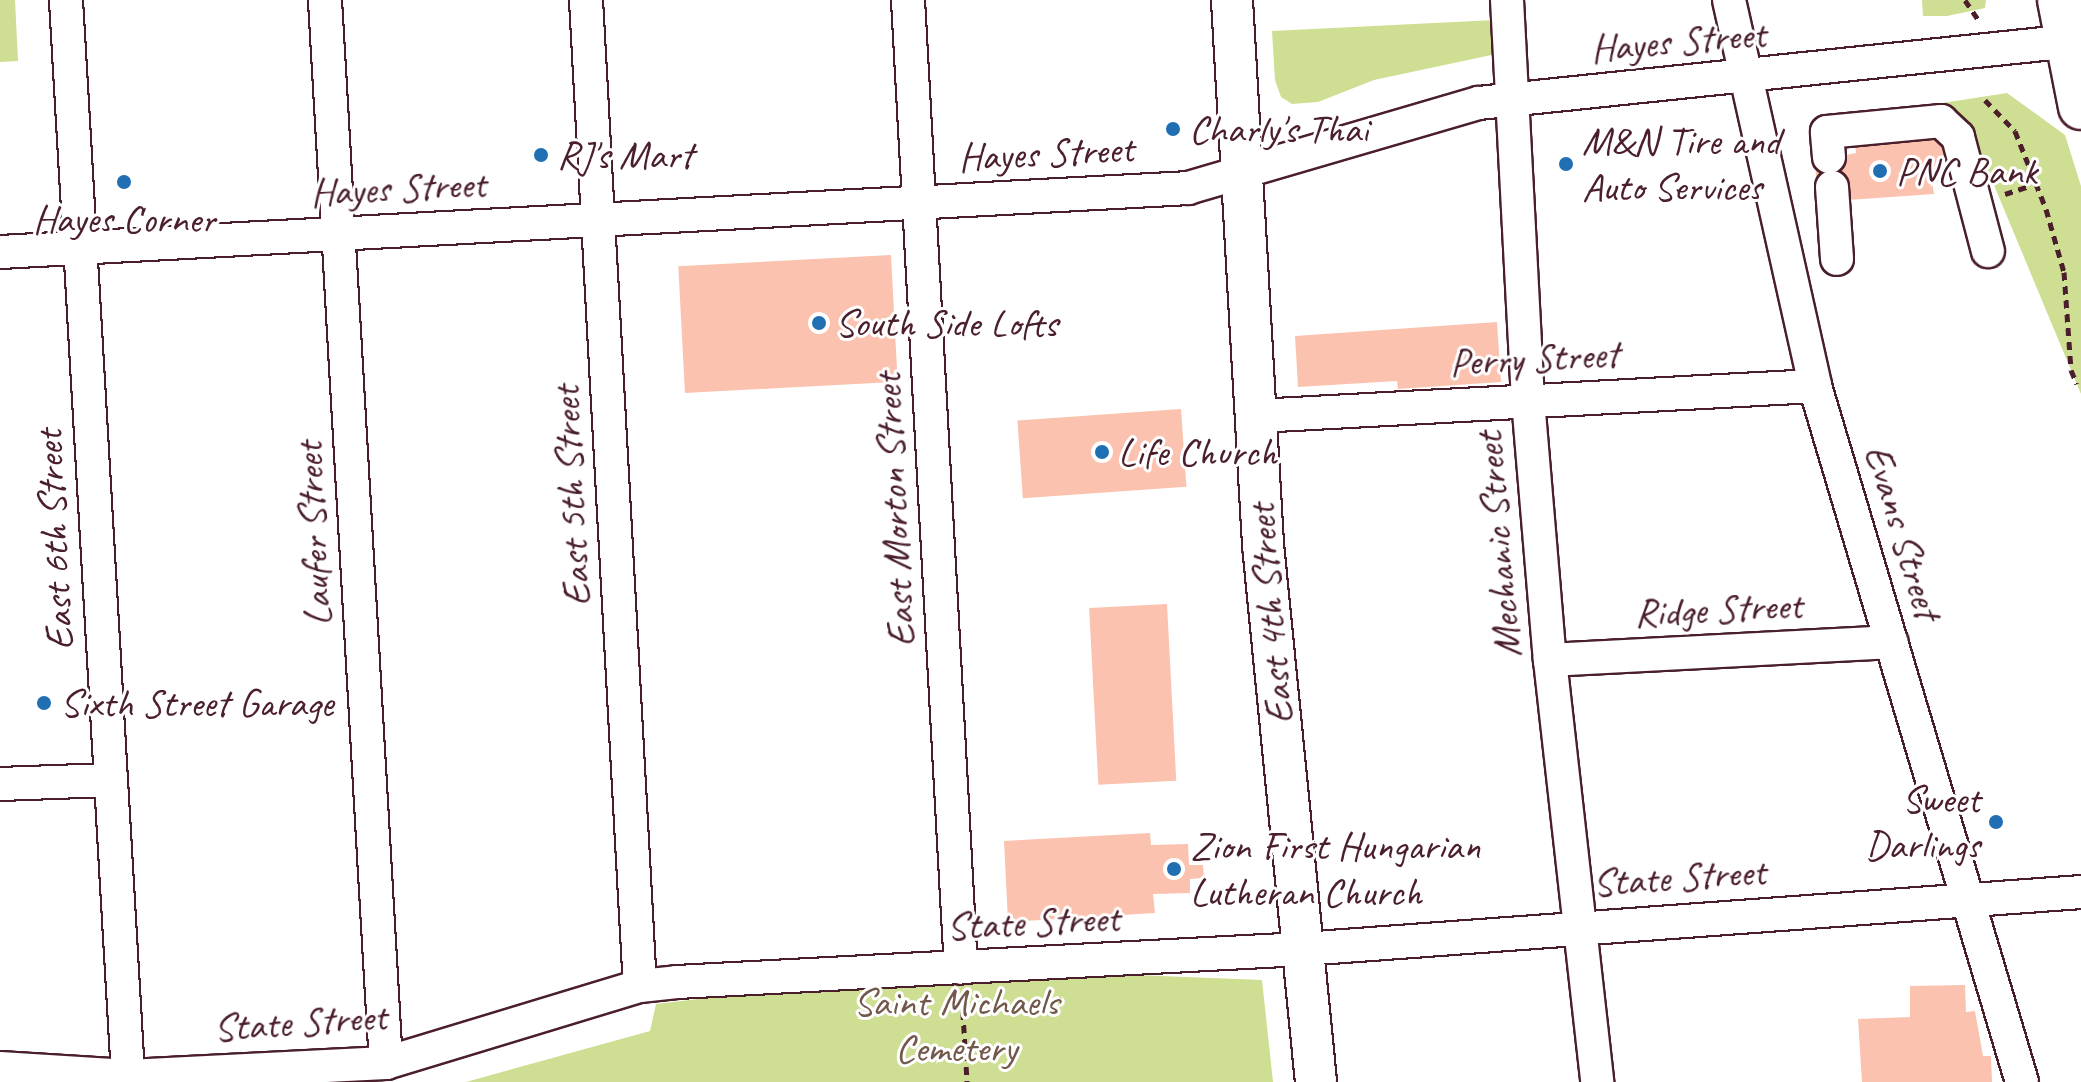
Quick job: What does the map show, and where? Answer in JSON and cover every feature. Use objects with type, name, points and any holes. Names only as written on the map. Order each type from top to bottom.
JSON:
[{"type":"highway","points":[[2060,0],[2074,42],[2081,107]]},
{"type":"main road","name":"East 4th Street","points":[[1232,0],[1273,665],[1316,1082]]},
{"type":"street","name":"East 6th Street","points":[[66,0],[128,1076]]},
{"type":"street","name":"Laufer Street","points":[[325,0],[386,1063]]},
{"type":"street","name":"East 5th Street","points":[[586,0],[640,986]]},
{"type":"street","name":"East Morton Street","points":[[908,0],[961,968]]},
{"type":"street","name":"Mechanic Street","points":[[1507,0],[1528,400],[1550,660],[1597,1082]]},
{"type":"street","name":"Evans Street","points":[[1729,0],[1815,386],[2022,1082]]},
{"type":"street","name":"Hayes Street","points":[[0,252],[1188,188],[1453,109],[1514,98],[2074,42]]},
{"type":"street","points":[[1837,259],[1827,132],[1941,121],[1958,137],[1988,251]]},
{"type":"street","name":"Perry Street","points":[[1257,416],[1815,386]]},
{"type":"street","name":"Ridge Street","points":[[1550,660],[1892,642]]},
{"type":"street","points":[[0,784],[109,780]]},
{"type":"street","name":"State Street","points":[[0,1068],[128,1076],[386,1063],[640,986],[1303,949],[1579,925],[2081,892]]},
{"type":"path","points":[[1965,0],[1980,22]]},
{"type":"path","points":[[1985,100],[2015,131],[2046,209],[2064,272],[2071,370],[2077,384]]},
{"type":"path","points":[[1993,197],[2027,187]]},
{"type":"path","points":[[961,968],[967,1082]]},
{"type":"green space","points":[[0,0],[15,0],[18,61],[0,62]]},
{"type":"green space","points":[[1922,0],[1986,0],[1985,8],[1947,16],[1923,16]]},
{"type":"green space","points":[[1495,20],[1496,54],[1374,80],[1318,102],[1292,104],[1281,97],[1275,80],[1272,31]]},
{"type":"green space","points":[[2007,93],[2065,135],[2081,186],[2081,394],[1986,166],[1936,104]]},
{"type":"green space","name":"Saint Michaels Cemetery","points":[[961,968],[1262,980],[1273,1082],[466,1082],[650,1031],[656,1004]]},
{"type":"building","name":"PNC Bank","points":[[1942,136],[1946,182],[1932,182],[1934,194],[1848,200],[1817,188],[1815,161],[1856,153],[1855,142]]},
{"type":"building","name":"South Side Lofts","points":[[891,255],[898,382],[685,393],[678,266]]},
{"type":"building","points":[[1497,322],[1501,382],[1398,389],[1397,381],[1298,387],[1295,336]]},
{"type":"building","name":"Life Church","points":[[1181,409],[1186,487],[1023,498],[1017,420]]},
{"type":"building","points":[[1167,604],[1176,781],[1098,785],[1089,608]]},
{"type":"building","points":[[1150,833],[1151,845],[1188,844],[1189,865],[1203,865],[1204,878],[1190,879],[1190,893],[1153,894],[1155,913],[1008,922],[1004,841]]},
{"type":"building","points":[[1965,985],[1966,1012],[1975,1011],[1983,1056],[1991,1056],[1992,1082],[1862,1082],[1858,1019],[1910,1017],[1910,986]]},
{"type":"place","name":"Charly's Thai","points":[[1173,129]]},
{"type":"place","name":"RJ's Mart","points":[[541,155]]},
{"type":"place","name":"M&N Tire and Auto Services","points":[[1566,164]]},
{"type":"place","name":"PNC Bank","points":[[1880,171]]},
{"type":"place","name":"Hayes Corner","points":[[124,182]]},
{"type":"place","name":"South Side Lofts","points":[[819,323]]},
{"type":"place","name":"Life Church","points":[[1102,452]]},
{"type":"place","name":"Sixth Street Garage","points":[[44,703]]},
{"type":"place","name":"Sweet Darlings","points":[[1996,822]]},
{"type":"place","name":"Zion First Hungarian Lutheran Church","points":[[1174,869]]}]
